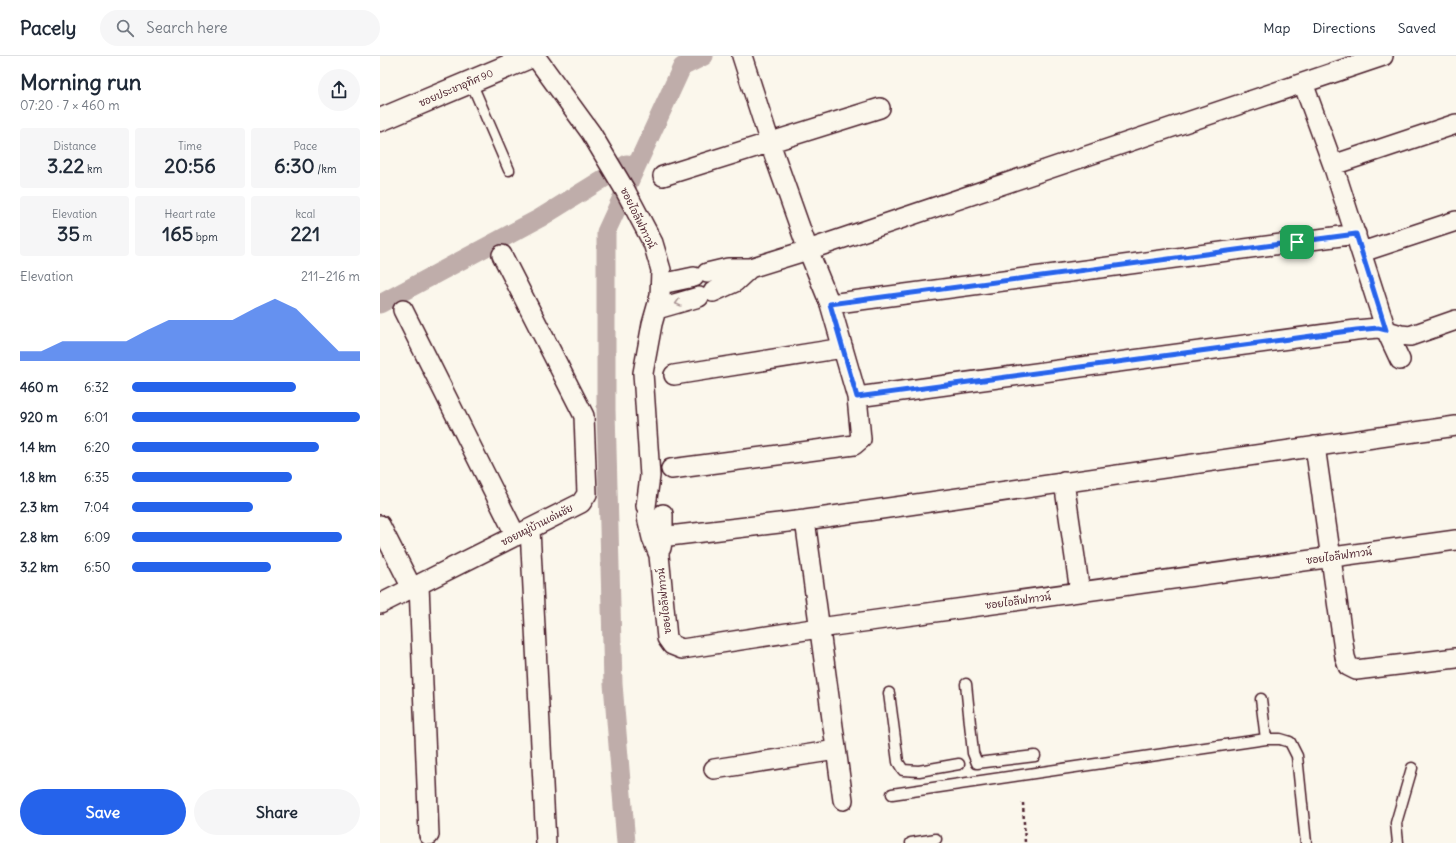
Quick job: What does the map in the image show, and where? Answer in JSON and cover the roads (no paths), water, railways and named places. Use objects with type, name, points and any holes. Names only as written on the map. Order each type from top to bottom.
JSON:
[{"type":"street","name":"ซอยประชาอุทิศ 90","points":[[380,120],[532,56]]},
{"type":"street","name":"ซอยไอลีฟทาวน์","points":[[535,56],[591,133],[625,190],[652,243],[661,270],[661,284],[657,309],[652,324],[643,373],[650,476],[658,537],[667,638],[672,645],[682,649],[819,628],[1456,540]]},
{"type":"street","points":[[671,469],[854,445],[861,439],[857,397],[830,304],[808,250],[770,143],[742,56]]},
{"type":"street","points":[[661,284],[728,268],[750,268],[808,250],[1383,56]]},
{"type":"street","points":[[1303,83],[1333,165],[1386,330],[1400,360]]},
{"type":"street","points":[[663,176],[880,108]]},
{"type":"street","points":[[1333,165],[1456,124]]},
{"type":"street","points":[[1362,252],[1456,221]]},
{"type":"street","points":[[830,304],[1356,234]]},
{"type":"street","name":"ซอยหมู่บ้านเด่นชัย","points":[[380,604],[581,503],[587,494],[584,416],[502,255]]},
{"type":"street","points":[[657,309],[706,295],[735,282],[750,268]]},
{"type":"street","points":[[403,310],[523,532],[546,843]]},
{"type":"street","points":[[857,397],[1356,330],[1378,328],[1401,335],[1410,336],[1456,320]]},
{"type":"street","points":[[674,375],[842,348]]},
{"type":"street","points":[[658,537],[805,520],[1456,426]]},
{"type":"street","points":[[1315,446],[1345,657],[1348,666],[1356,670],[1456,658]]},
{"type":"street","points":[[1064,482],[1080,592]]},
{"type":"street","points":[[805,520],[843,800]]},
{"type":"street","points":[[380,525],[416,586],[429,835]]},
{"type":"street","points":[[714,769],[836,750]]},
{"type":"lane","points":[[471,82],[509,170]]},
{"type":"lane","points":[[966,684],[973,753],[977,762],[1035,756]]},
{"type":"lane","points":[[889,692],[898,762],[903,770],[919,771],[959,764]]},
{"type":"lane","points":[[1261,699],[1266,739]]},
{"type":"lane","points":[[892,794],[1266,739],[1280,739],[1290,742],[1297,756],[1306,843]]},
{"type":"lane","points":[[1007,760],[1008,776]]},
{"type":"lane","points":[[1398,843],[1396,823],[1412,768]]},
{"type":"lane","points":[[930,769],[930,788]]},
{"type":"lane","points":[[911,843],[936,839]]},
{"type":"waterway","points":[[626,843],[613,684],[606,410],[606,232],[682,67],[704,56]]},
{"type":"waterway","points":[[380,304],[540,218],[627,164]]}]
